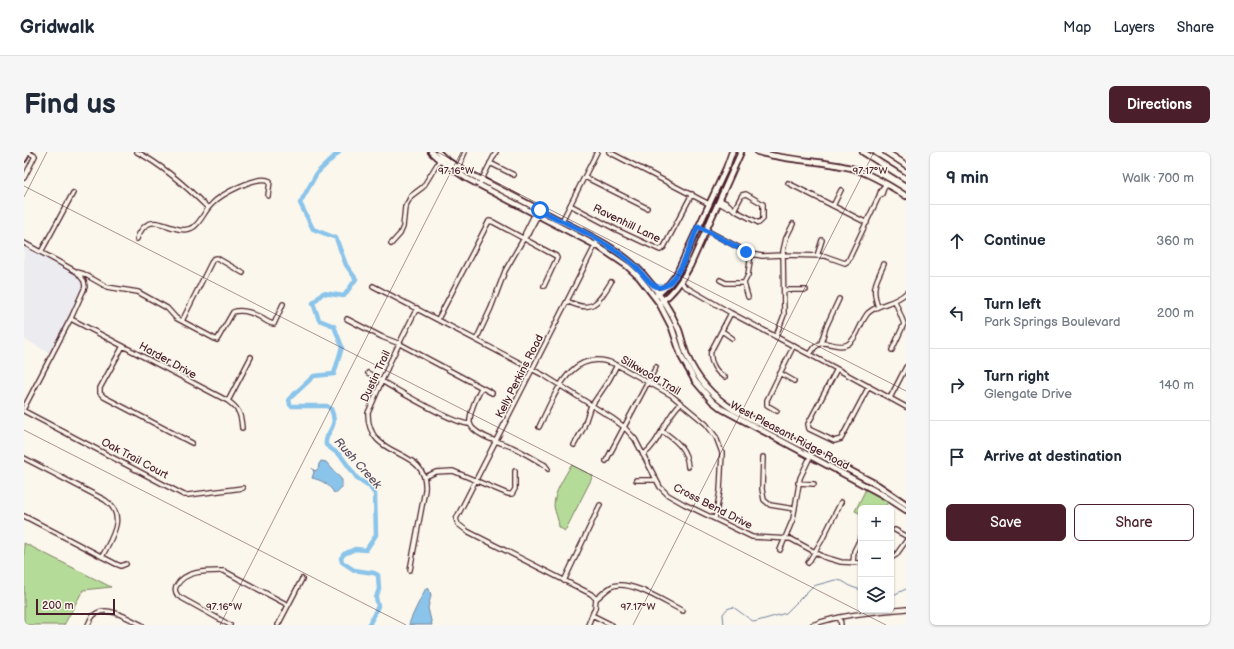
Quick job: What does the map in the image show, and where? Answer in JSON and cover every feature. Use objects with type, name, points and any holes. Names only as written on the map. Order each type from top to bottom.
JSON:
[{"type":"highway","points":[[727,166],[734,152]]},
{"type":"highway","points":[[863,152],[906,180]]},
{"type":"highway","points":[[886,152],[906,165]]},
{"type":"main road","points":[[24,159],[27,152]]},
{"type":"main road","name":"West Pleasant Ridge Road","points":[[432,152],[536,214],[621,254],[652,284],[657,295],[668,309],[688,357],[703,382],[722,402],[734,410],[878,485],[906,504]]},
{"type":"main road","points":[[661,301],[670,294],[681,281],[690,266],[740,154],[747,152]]},
{"type":"main road","points":[[758,152],[772,156],[814,161],[852,169],[869,175],[906,196]]},
{"type":"main road","name":"West Pleasant Ridge Road","points":[[439,156],[449,168],[539,209],[597,242],[627,266],[657,295]]},
{"type":"main road","points":[[727,166],[730,171],[727,185]]},
{"type":"main road","points":[[657,295],[670,283],[682,265],[698,226],[727,166]]},
{"type":"main road","points":[[652,284],[662,288],[670,283]]},
{"type":"main road","points":[[668,309],[670,294]]},
{"type":"main road","name":"West Pleasant Ridge Road","points":[[661,301],[682,358],[695,381],[712,401],[733,416],[883,495],[906,510]]},
{"type":"street","points":[[24,178],[35,156],[27,152]]},
{"type":"street","points":[[137,152],[168,172],[208,208]]},
{"type":"street","points":[[458,168],[465,152]]},
{"type":"street","points":[[480,182],[496,152]]},
{"type":"street","points":[[562,221],[597,152]]},
{"type":"street","points":[[609,152],[709,204]]},
{"type":"street","points":[[392,244],[404,227],[405,207],[409,200],[423,187],[439,156]]},
{"type":"street","points":[[490,163],[514,175]]},
{"type":"street","points":[[585,177],[647,208]]},
{"type":"street","points":[[137,239],[138,234],[145,226],[154,222],[184,230],[191,228],[198,224],[208,208],[222,195],[250,183],[264,179],[270,181],[268,196]]},
{"type":"street","points":[[788,183],[867,223]]},
{"type":"street","points":[[698,226],[751,254],[762,256],[817,256],[831,258],[845,263],[847,262],[886,184]]},
{"type":"street","points":[[833,206],[841,190]]},
{"type":"street","points":[[41,252],[73,193]]},
{"type":"street","name":"Ravenhill Lane","points":[[570,205],[617,230],[663,250],[692,194]]},
{"type":"street","points":[[720,201],[734,210],[759,223],[763,219],[762,203],[746,194],[742,195],[734,210]]},
{"type":"street","points":[[476,340],[491,308],[505,271],[524,238],[525,232],[539,209]]},
{"type":"street","points":[[438,319],[489,221],[556,256],[556,262],[544,286]]},
{"type":"street","points":[[776,336],[784,315],[782,255],[784,243],[793,224]]},
{"type":"street","points":[[817,256],[822,240]]},
{"type":"street","name":"Kelly Perkins Road","points":[[564,581],[461,527],[456,519],[597,242]]},
{"type":"street","points":[[24,243],[107,287],[138,292],[167,308],[176,318],[217,340],[233,312],[243,310],[274,324],[283,304]]},
{"type":"street","points":[[748,297],[744,283],[748,275],[751,254]]},
{"type":"street","points":[[182,321],[213,259],[217,258],[243,273]]},
{"type":"street","points":[[878,307],[874,295],[874,288],[884,264]]},
{"type":"street","points":[[24,409],[84,290],[84,281],[77,272]]},
{"type":"street","points":[[84,281],[95,280]]},
{"type":"street","points":[[720,280],[726,283],[744,283]]},
{"type":"street","points":[[681,281],[684,286],[731,313],[794,345],[906,407]]},
{"type":"street","points":[[567,300],[580,306],[591,306],[599,301],[610,282]]},
{"type":"street","name":"Cross Bend Drive","points":[[373,286],[418,308],[532,369],[592,405],[624,427],[635,439],[655,480],[668,495],[752,537],[791,539],[824,557],[858,563]]},
{"type":"street","points":[[784,290],[806,290]]},
{"type":"street","points":[[810,354],[815,347],[821,343],[847,345],[852,340],[867,315],[878,307],[895,301],[906,293]]},
{"type":"street","points":[[821,343],[826,327],[839,299]]},
{"type":"street","points":[[892,350],[904,324],[895,301]]},
{"type":"street","name":"Dustin Trail","points":[[418,308],[382,381],[368,413],[368,420],[375,439],[381,444],[417,464],[422,470],[424,477]]},
{"type":"street","points":[[725,377],[720,374],[710,357],[711,351],[731,313]]},
{"type":"street","name":"Harder Drive","points":[[70,319],[235,406],[240,412],[242,428]]},
{"type":"street","points":[[347,319],[382,338],[400,344],[492,394]]},
{"type":"street","points":[[722,332],[732,338]]},
{"type":"street","points":[[777,411],[768,406],[766,402],[794,345]]},
{"type":"street","points":[[123,346],[100,388],[101,394],[104,397],[192,443]]},
{"type":"street","points":[[228,402],[251,357]]},
{"type":"street","name":"Silkwood Trail","points":[[539,427],[560,385],[574,368],[596,360],[602,360],[617,365],[671,395],[712,431],[721,447],[722,461],[720,491],[715,519]]},
{"type":"street","points":[[574,445],[583,429],[592,405],[610,380],[617,365]]},
{"type":"street","points":[[606,461],[656,367]]},
{"type":"street","points":[[890,398],[906,367]]},
{"type":"street","points":[[837,369],[808,426],[809,429],[834,441],[841,439],[869,386]]},
{"type":"street","points":[[368,373],[460,423],[470,424],[476,431],[495,442],[512,447],[545,464],[548,470]]},
{"type":"street","points":[[780,374],[794,381]]},
{"type":"street","points":[[470,424],[475,402],[481,388]]},
{"type":"street","points":[[644,455],[652,448],[672,412],[681,403]]},
{"type":"street","name":"Oak Trail Court","points":[[24,409],[184,495],[243,488]]},
{"type":"street","points":[[662,431],[681,446],[688,467]]},
{"type":"street","points":[[780,550],[793,519],[798,483],[813,451]]},
{"type":"street","points":[[763,457],[762,489],[764,500],[770,505],[795,509]]},
{"type":"street","points":[[24,458],[105,500],[113,506],[116,517],[116,526],[102,557]]},
{"type":"street","points":[[410,570],[425,490],[424,477],[448,470],[457,472],[505,493],[512,494],[515,489],[515,471]]},
{"type":"street","points":[[636,480],[655,480]]},
{"type":"street","points":[[798,483],[814,484]]},
{"type":"street","points":[[808,563],[841,502]]},
{"type":"street","points":[[596,599],[591,594],[564,581],[600,505]]},
{"type":"street","points":[[24,516],[121,566],[126,564]]},
{"type":"street","points":[[895,530],[906,536]]},
{"type":"street","points":[[894,555],[906,540]]},
{"type":"street","points":[[854,563],[854,551],[859,541]]},
{"type":"street","points":[[230,625],[178,596],[175,593],[175,588],[181,580],[194,573],[224,571],[288,605]]},
{"type":"street","points":[[278,625],[302,578]]},
{"type":"street","points":[[588,625],[596,604],[596,599],[606,590],[614,586],[628,586],[641,590],[682,611]]},
{"type":"street","points":[[812,625],[840,618],[906,609]]},
{"type":"street","points":[[88,625],[93,616],[103,611],[114,612],[142,625]]},
{"type":"street","points":[[592,615],[612,625]]},
{"type":"street","points":[[840,618],[841,625]]},
{"type":"shaded area","points":[[24,247],[76,273],[82,283],[80,296],[50,353],[24,339]]},
{"type":"green space","points":[[571,465],[593,476],[565,531],[559,527],[554,500],[560,484]]},
{"type":"green space","points":[[866,489],[888,502],[886,505],[858,505]]},
{"type":"green space","points":[[858,505],[858,512],[855,511]]},
{"type":"green space","points":[[24,543],[111,587],[83,590],[64,625],[24,625]]},
{"type":"water","points":[[321,461],[326,462],[342,480],[342,487],[337,493],[334,493],[330,487],[319,480],[312,478],[314,472],[312,468],[315,471],[318,469]]},
{"type":"water","points":[[426,588],[429,589],[431,595],[428,608],[432,625],[409,625],[414,612]]},
{"type":"waterway","name":"Rush Creek","points":[[339,152],[317,173],[300,203],[313,229],[336,238],[346,265],[356,279],[344,296],[323,293],[313,303],[319,320],[334,326],[342,347],[334,374],[314,376],[289,399],[290,405],[292,406],[327,406],[331,409],[334,421],[327,436],[326,445],[341,456],[357,478],[369,486],[375,494],[376,535],[366,550],[355,549],[344,554],[341,558],[342,562],[354,570],[378,575],[379,589],[376,598],[378,606],[369,625]]},
{"type":"waterway","points":[[724,625],[723,614],[727,609],[733,607],[754,622],[786,613],[813,586],[835,580],[842,581],[858,589]]},
{"type":"waterway","points":[[894,595],[906,589]]},
{"type":"route","points":[[540,210],[607,245],[634,265],[652,284],[662,288],[670,283],[682,265],[698,226],[746,252]]}]
